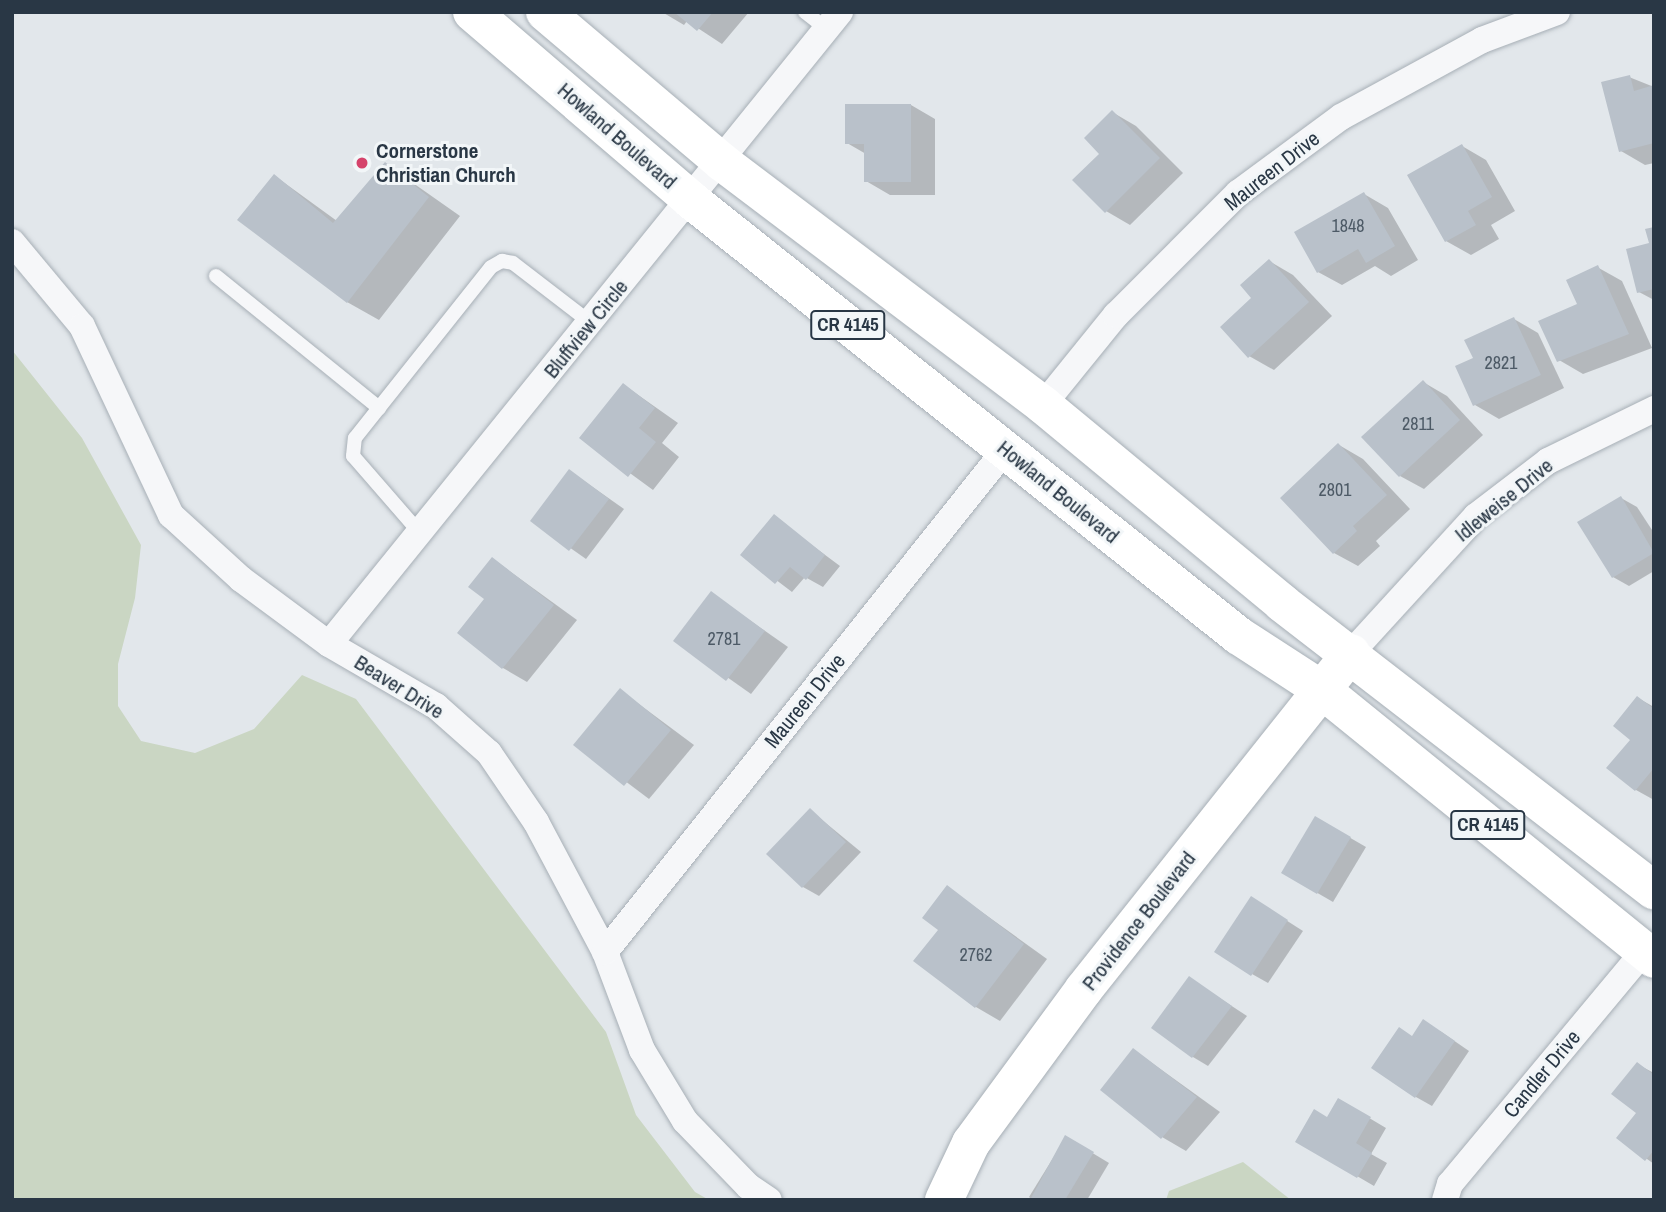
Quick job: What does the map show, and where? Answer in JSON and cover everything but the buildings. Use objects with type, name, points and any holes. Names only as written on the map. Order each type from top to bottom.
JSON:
[{"type":"main road","name":"Howland Boulevard","points":[[472,12],[691,200],[1239,636],[1322,690],[1649,955]]},
{"type":"main road","name":"CR 4145","points":[[545,12],[722,162],[1043,404],[1282,603],[1351,653],[1654,891]]},
{"type":"main road","name":"Providence Boulevard","points":[[944,1200],[971,1143],[1068,1011],[1351,653]]},
{"type":"street","name":"Maureen Drive","points":[[1043,404],[1116,315],[1238,193],[1341,117],[1482,40],[1557,12]]},
{"type":"street","name":"Bluffview Circle","points":[[329,644],[834,21]]},
{"type":"street","name":"Beaver Drive","points":[[12,242],[82,326],[171,515],[241,579],[329,644],[436,706],[489,753],[536,822],[605,952],[642,1051],[685,1121],[748,1186],[769,1200]]},
{"type":"street","name":"Idleweise Drive","points":[[1351,653],[1476,516],[1548,461],[1654,409]]},
{"type":"street","name":"Maureen Drive","points":[[605,952],[1005,450]]},
{"type":"street","name":"Candler Drive","points":[[1445,1200],[1450,1184],[1649,955]]},
{"type":"lane","points":[[805,12],[834,21]]},
{"type":"lane","points":[[420,533],[353,456],[355,438],[491,267],[502,261],[513,263],[591,323]]},
{"type":"lane","points":[[216,276],[379,408]]},
{"type":"green space","points":[[12,350],[82,438],[141,545],[135,598],[118,664],[118,706],[141,741],[195,753],[254,729],[302,675],[356,699],[606,1032],[636,1115],[695,1192],[709,1200],[12,1200]]},
{"type":"green space","points":[[1243,1162],[1291,1200],[1166,1200],[1169,1191]]},
{"type":"place","name":"Cornerstone Christian Church","points":[[362,163]]}]
